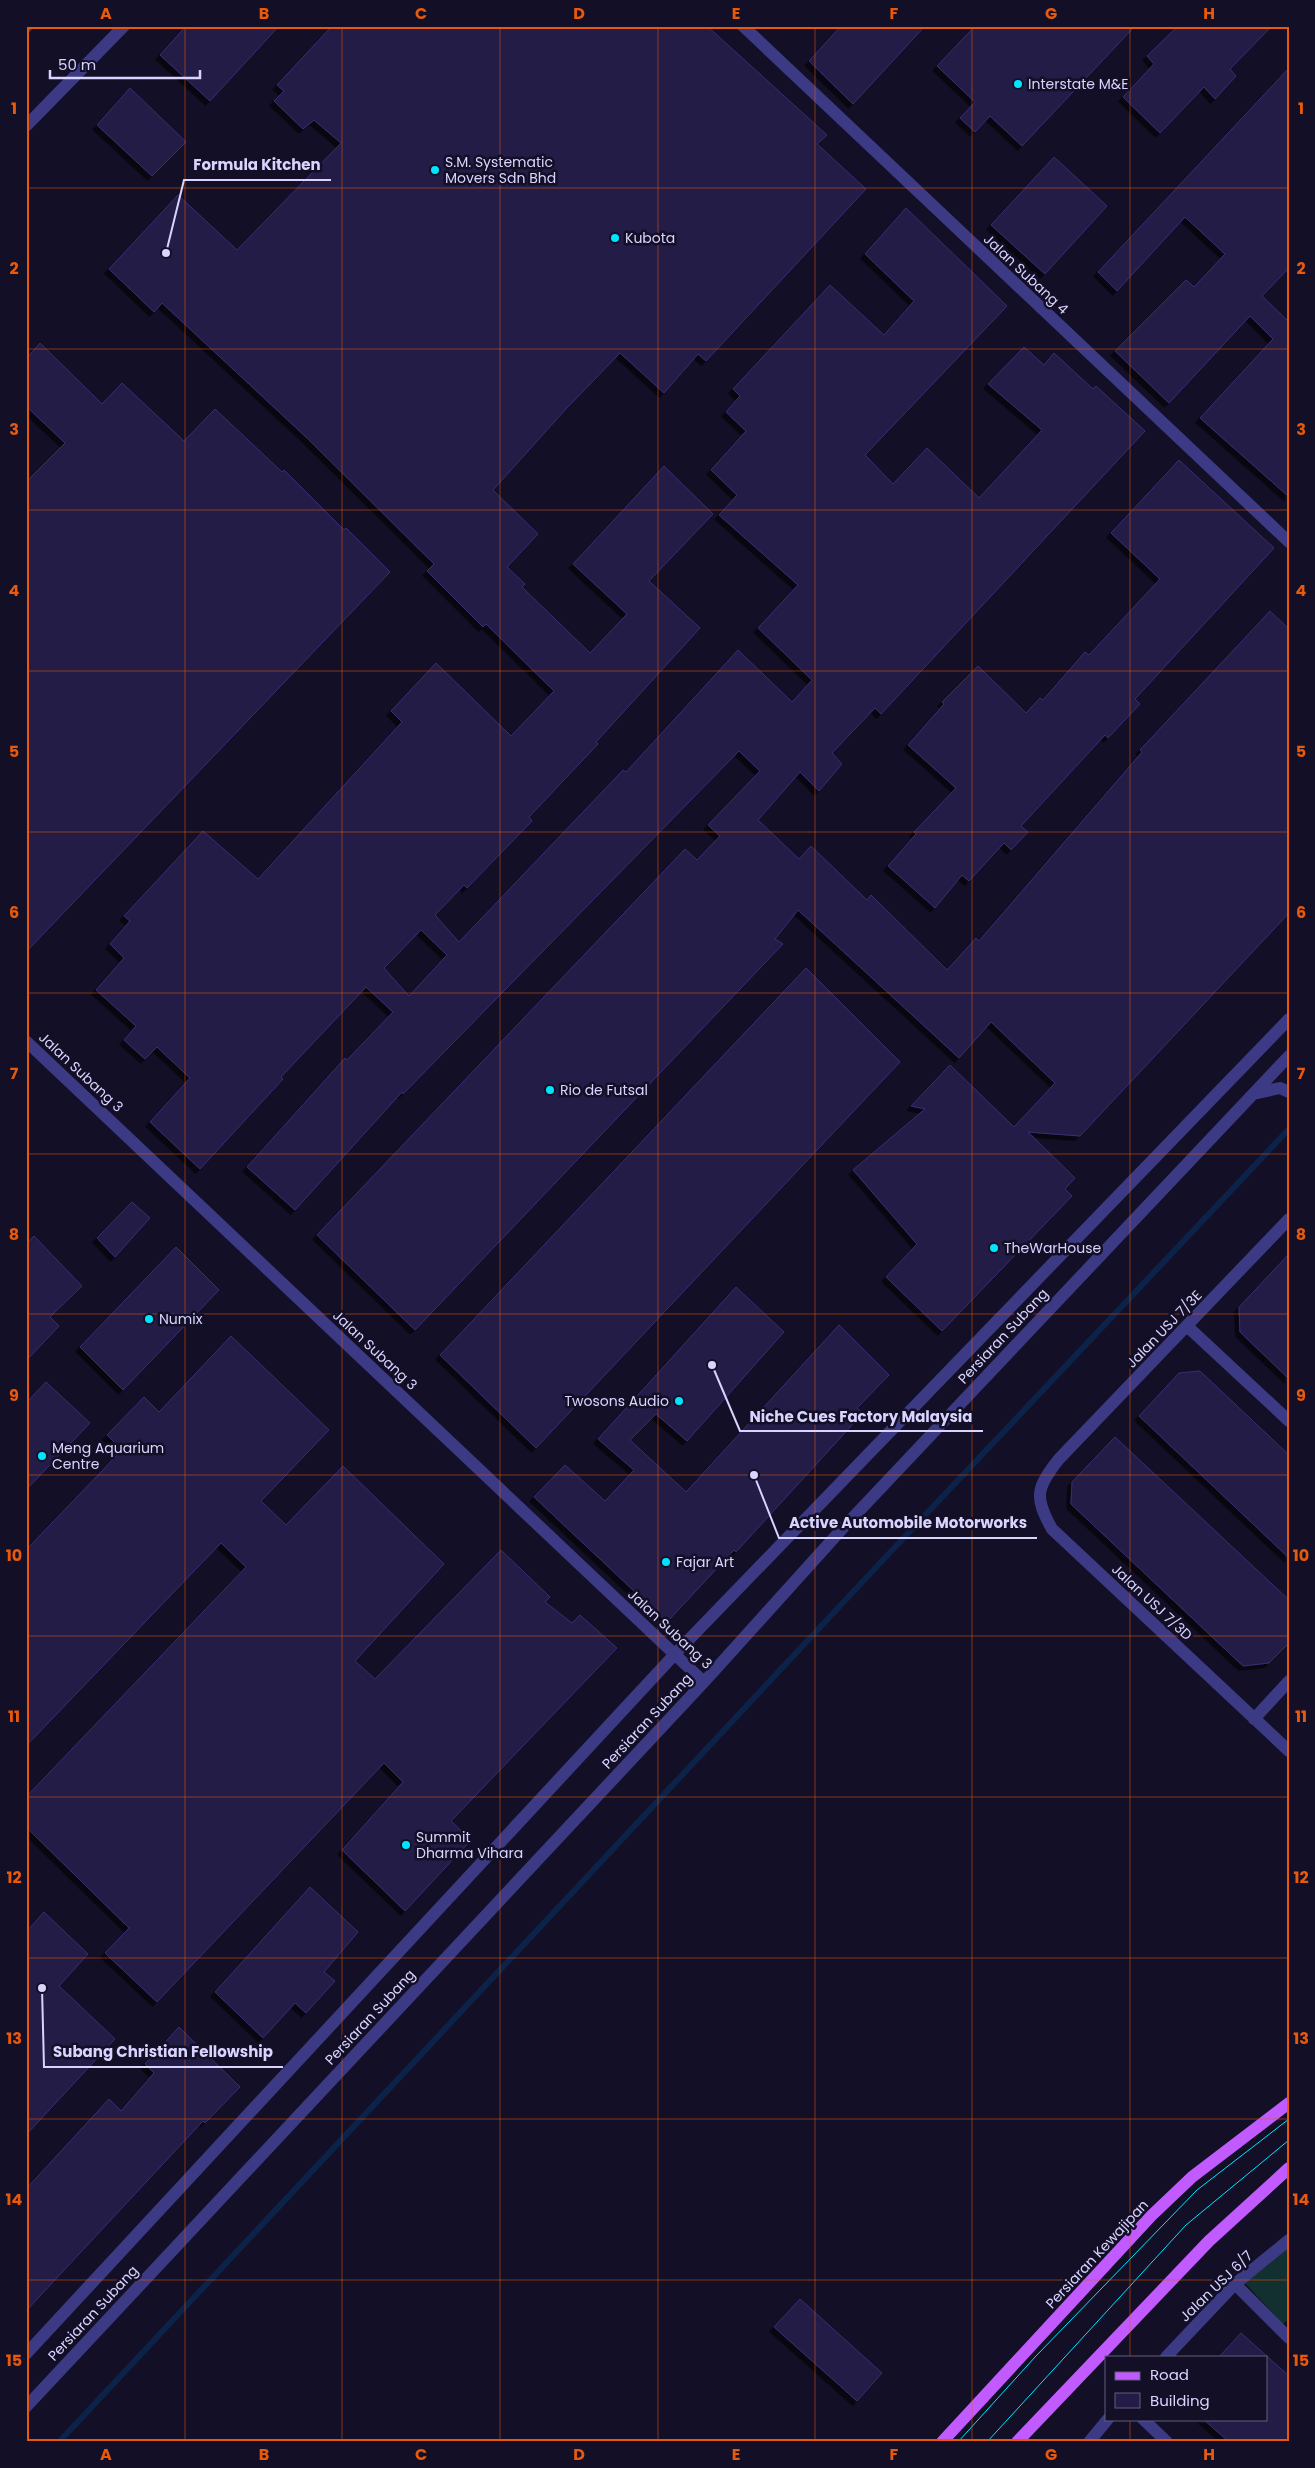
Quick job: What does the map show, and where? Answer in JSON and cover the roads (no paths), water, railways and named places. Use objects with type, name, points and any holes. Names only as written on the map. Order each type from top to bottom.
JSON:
[{"type":"main road","name":"Persiaran Kewajipan","points":[[942,2442],[1151,2216],[1192,2177],[1289,2103]]},
{"type":"main road","points":[[1017,2442],[1209,2241],[1289,2168]]},
{"type":"street","points":[[26,126],[124,26]]},
{"type":"street","name":"Jalan Subang 4","points":[[743,26],[1289,542]]},
{"type":"street","name":"Persiaran Subang","points":[[26,2354],[675,1654],[1289,1019]]},
{"type":"street","name":"Jalan Subang 3","points":[[26,1041],[704,1682]]},
{"type":"street","name":"Persiaran Subang","points":[[26,2407],[704,1682],[842,1529],[1250,1095],[1289,1056]]},
{"type":"street","points":[[1250,1095],[1280,1088],[1289,1092]]},
{"type":"street","name":"Jalan USJ 7/3E","points":[[1059,1459],[1188,1327],[1289,1219]]},
{"type":"street","points":[[1188,1327],[1289,1421]]},
{"type":"street","name":"Jalan USJ 7/3D","points":[[1059,1459],[1047,1475],[1039,1493],[1042,1511],[1052,1529],[1289,1752]]},
{"type":"street","points":[[1254,1719],[1289,1681]]},
{"type":"street","name":"Jalan USJ 6/7","points":[[1167,2356],[1236,2284],[1289,2240]]},
{"type":"street","points":[[1236,2284],[1289,2338]]},
{"type":"street","points":[[1089,2442],[1107,2420]]},
{"type":"street","points":[[1144,2420],[1167,2442]]},
{"type":"waterway","points":[[59,2442],[896,1546],[1289,1129]]},
{"type":"tram line","points":[[958,2442],[1036,2356],[1197,2190],[1289,2119]]},
{"type":"tram line","points":[[987,2442],[1186,2225],[1289,2140]]},
{"type":"place","name":"Interstate M&E","points":[[1018,84]]},
{"type":"place","name":"S.M. Systematic Movers Sdn Bhd","points":[[435,170]]},
{"type":"place","name":"Kubota","points":[[615,238]]},
{"type":"place","name":"Formula Kitchen","points":[[166,253]]},
{"type":"place","name":"Rio de Futsal","points":[[550,1090]]},
{"type":"place","name":"TheWarHouse","points":[[994,1248]]},
{"type":"place","name":"Numix","points":[[149,1319]]},
{"type":"place","name":"Niche Cues Factory Malaysia","points":[[712,1365]]},
{"type":"place","name":"Twosons Audio","points":[[679,1401]]},
{"type":"place","name":"Meng Aquarium Centre","points":[[42,1456]]},
{"type":"place","name":"Active Automobile Motorworks","points":[[754,1475]]},
{"type":"place","name":"Fajar Art","points":[[666,1562]]},
{"type":"place","name":"Summit Dharma Vihara","points":[[406,1845]]},
{"type":"place","name":"Subang Christian Fellowship","points":[[42,1988]]}]
